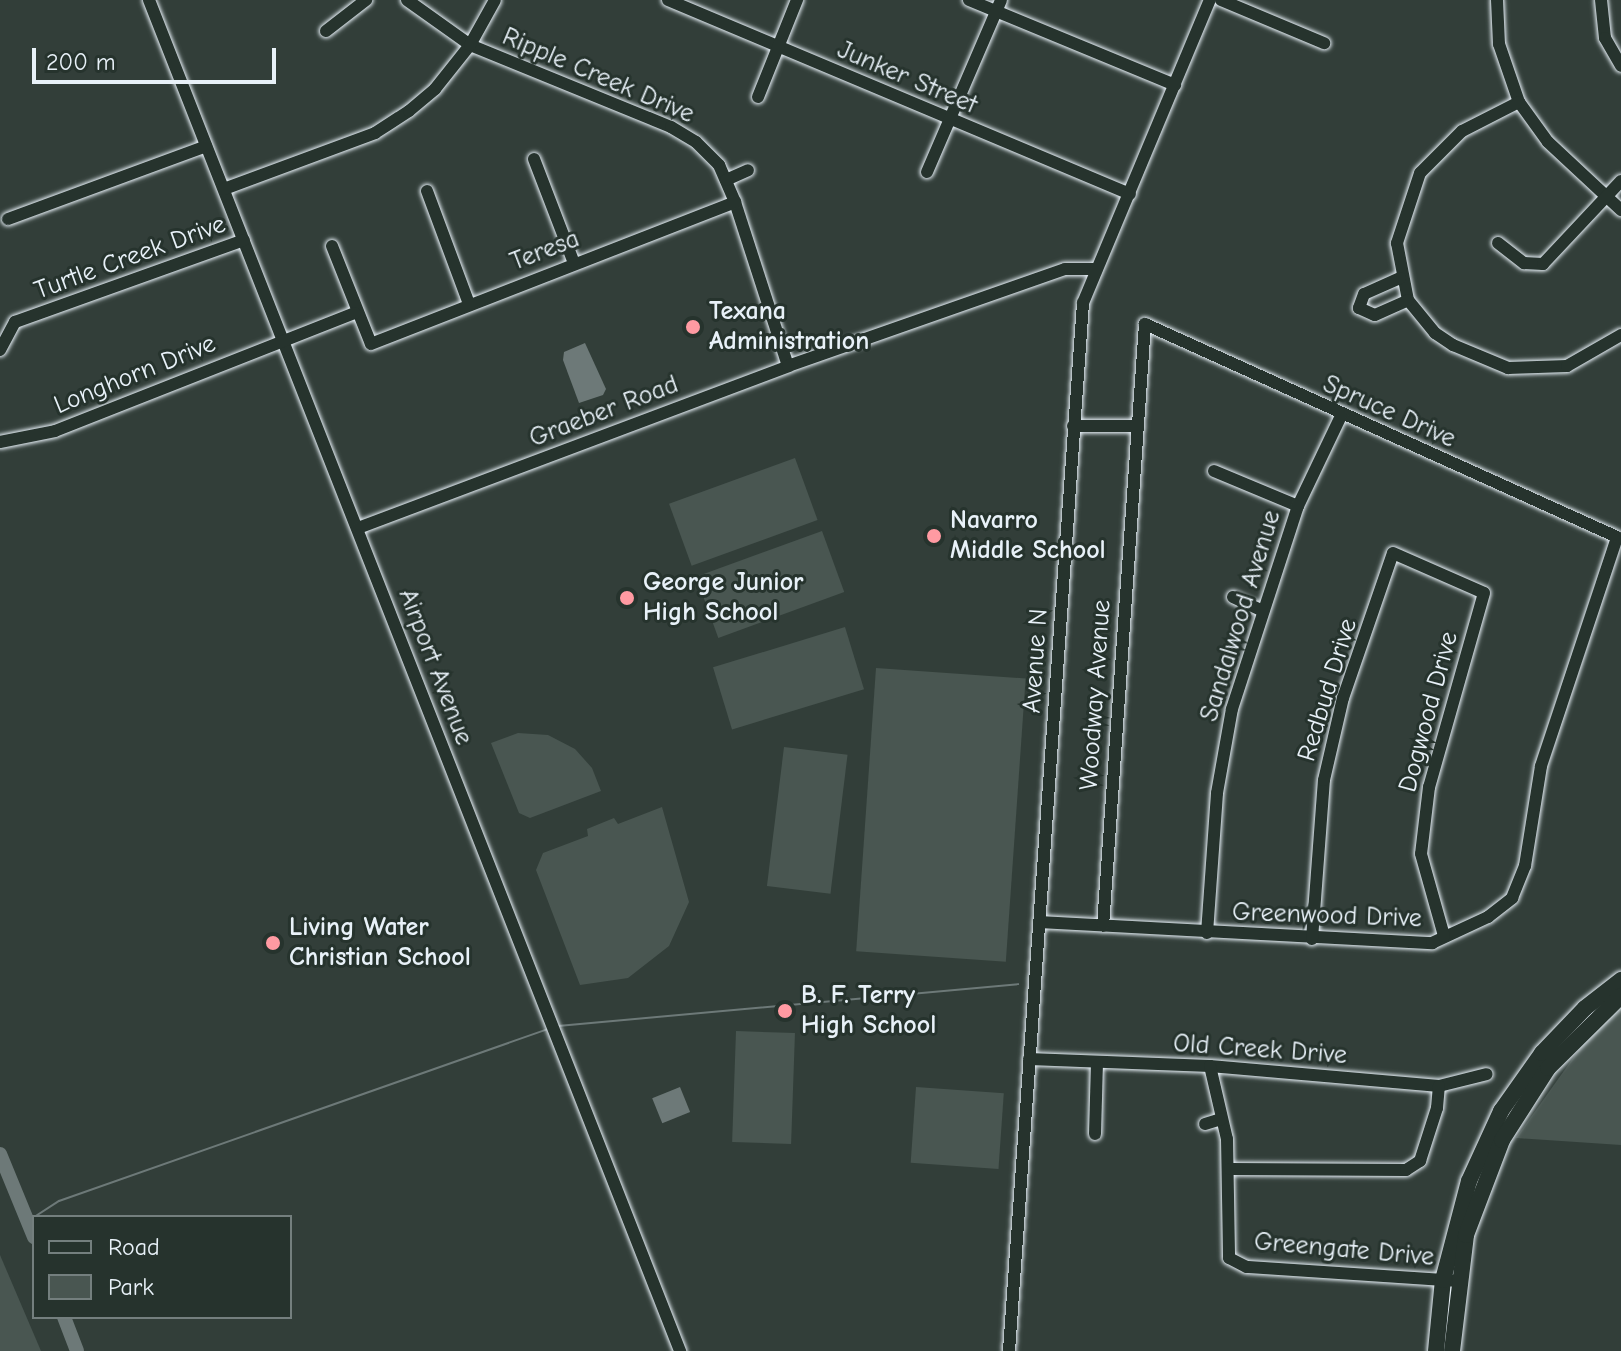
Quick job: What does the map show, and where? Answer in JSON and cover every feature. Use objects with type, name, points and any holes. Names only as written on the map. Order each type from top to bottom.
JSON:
[{"type":"main road","points":[[1436,1351],[1469,1181],[1501,1111],[1542,1053],[1585,1008],[1621,980]]},
{"type":"main road","points":[[1452,1351],[1450,1280],[1476,1202],[1502,1140],[1548,1068],[1621,996]]},
{"type":"street","name":"Airport Avenue","points":[[149,0],[680,1351]]},
{"type":"street","points":[[326,31],[366,0]]},
{"type":"street","name":"Ripple Creek Drive","points":[[407,0],[470,45],[671,127],[696,142],[726,180],[770,310],[789,349],[787,363]]},
{"type":"street","points":[[224,189],[375,133],[435,89],[470,45],[495,0]]},
{"type":"street","name":"Junker Street","points":[[668,0],[1130,194]]},
{"type":"street","points":[[758,97],[797,0]]},
{"type":"street","points":[[969,0],[998,6],[1175,85]]},
{"type":"street","name":"Avenue N","points":[[1009,1351],[1083,303],[1210,0]]},
{"type":"street","points":[[1221,0],[1324,43]]},
{"type":"street","points":[[1497,0],[1499,44],[1519,102],[1548,142],[1621,210]]},
{"type":"street","points":[[1601,0],[1605,38],[1621,66]]},
{"type":"street","points":[[927,172],[998,6]]},
{"type":"street","points":[[1519,102],[1462,131],[1420,173],[1401,219],[1400,278],[1408,300],[1453,345],[1508,368],[1567,366],[1620,339]]},
{"type":"street","points":[[8,219],[206,146]]},
{"type":"street","points":[[534,159],[574,263]]},
{"type":"street","points":[[726,180],[748,170]]},
{"type":"street","points":[[1498,243],[1524,263],[1543,264],[1621,181]]},
{"type":"street","points":[[427,191],[469,304]]},
{"type":"street","name":"Teresa","points":[[355,313],[371,344],[735,202]]},
{"type":"street","name":"Turtle Creek Drive","points":[[0,350],[15,322],[244,240]]},
{"type":"street","points":[[332,246],[355,313]]},
{"type":"street","name":"Graeber Road","points":[[358,528],[787,363],[1065,269],[1095,269]]},
{"type":"street","points":[[1400,278],[1364,294],[1359,308],[1375,315],[1408,300]]},
{"type":"street","name":"Longhorn Drive","points":[[0,442],[55,431],[355,313]]},
{"type":"street","name":"Spruce Drive","points":[[1145,324],[1341,416],[1617,537]]},
{"type":"street","name":"Woodway Avenue","points":[[1103,926],[1134,426],[1145,324]]},
{"type":"street","name":"Sandalwood Avenue","points":[[1207,933],[1217,793],[1232,709],[1261,610],[1298,506],[1341,416]]},
{"type":"street","points":[[1073,426],[1134,426]]},
{"type":"street","points":[[1214,471],[1298,506]]},
{"type":"street","name":"Greenwood Drive","points":[[1039,922],[1312,939],[1432,943],[1488,917],[1512,898],[1525,866],[1541,766],[1563,689],[1617,537]]},
{"type":"street","name":"Dogwood Drive","points":[[1393,553],[1484,593],[1429,787],[1421,854],[1444,936]]},
{"type":"street","name":"Redbud Drive","points":[[1312,939],[1324,780],[1343,698],[1393,553]]},
{"type":"street","points":[[1233,597],[1261,610]]},
{"type":"street","name":"Old Creek Drive","points":[[1029,1059],[1210,1066],[1439,1086],[1487,1074]]},
{"type":"street","points":[[1095,1134],[1097,1064]]},
{"type":"street","points":[[1210,1066],[1230,1169],[1394,1174],[1420,1161],[1437,1108],[1439,1086]]},
{"type":"street","points":[[1205,1124],[1221,1119]]},
{"type":"street","name":"Greengate Drive","points":[[1230,1169],[1229,1258],[1247,1267],[1450,1280]]},
{"type":"green space","points":[[795,458],[818,520],[692,566],[669,504]]},
{"type":"green space","points":[[822,531],[844,592],[718,638],[696,577]]},
{"type":"green space","points":[[845,627],[864,689],[732,730],[713,667]]},
{"type":"green space","points":[[876,668],[1026,678],[1006,962],[856,951]]},
{"type":"green space","points":[[518,733],[548,735],[575,749],[592,768],[601,791],[530,818],[519,813],[491,743]]},
{"type":"green space","points":[[784,747],[848,755],[830,894],[767,886]]},
{"type":"green space","points":[[662,807],[689,902],[669,946],[628,978],[580,985],[536,870],[543,853],[588,836],[587,829],[614,818],[618,824]]},
{"type":"green space","points":[[1621,1009],[1621,1145],[1516,1138],[1591,1033]]},
{"type":"green space","points":[[736,1031],[795,1033],[791,1144],[732,1142]]},
{"type":"green space","points":[[916,1087],[1004,1093],[998,1169],[911,1163]]},
{"type":"green space","points":[[0,1255],[41,1351],[0,1351]]},
{"type":"shaded area","points":[[585,343],[606,389],[603,395],[579,403],[563,360],[564,352]]},
{"type":"shaded area","points":[[680,1087],[690,1112],[662,1123],[652,1098]]},
{"type":"waterway","points":[[558,1026],[1018,984]]},
{"type":"waterway","points":[[37,1215],[59,1201],[548,1029]]},
{"type":"waterway","points":[[0,1154],[32,1232]]},
{"type":"waterway","points":[[28,1221],[32,1218]]},
{"type":"waterway","points":[[65,1319],[77,1351]]},
{"type":"place","name":"Texana Administration","points":[[693,327]]},
{"type":"place","name":"Navarro Middle School","points":[[934,536]]},
{"type":"place","name":"George Junior High School","points":[[627,598]]},
{"type":"place","name":"Living Water Christian School","points":[[273,943]]},
{"type":"place","name":"B. F. Terry High School","points":[[785,1011]]}]
